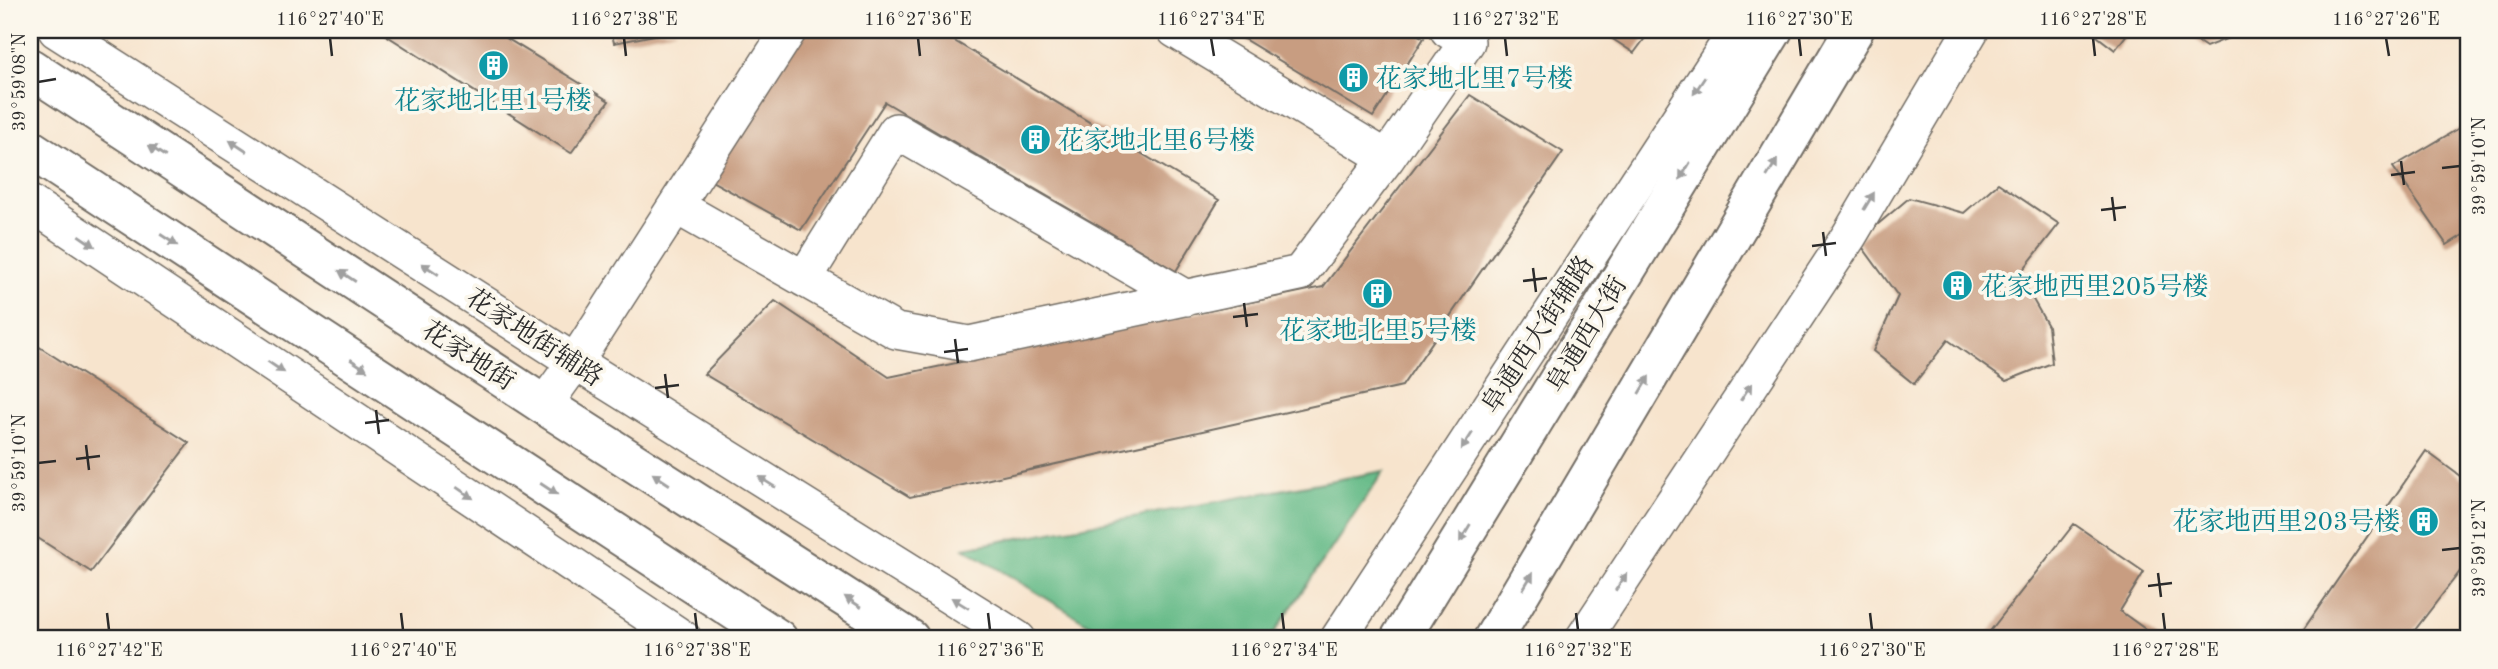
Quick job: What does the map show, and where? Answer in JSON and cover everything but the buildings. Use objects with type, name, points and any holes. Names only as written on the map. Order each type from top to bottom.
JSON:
[{"type":"main road","name":"阜通西大街","points":[[1400,639],[1773,30]]},
{"type":"main road","points":[[1493,639],[1854,30]]},
{"type":"main road","name":"花家地街","points":[[30,68],[544,405],[910,639]]},
{"type":"main road","points":[[30,149],[778,639]]},
{"type":"street","name":"花家地街辅路","points":[[56,30],[575,362],[1018,639]]},
{"type":"street","points":[[544,405],[575,362],[789,30]]},
{"type":"street","points":[[1175,30],[1387,158]]},
{"type":"street","points":[[676,206],[895,331],[969,344],[1300,274],[1387,158],[1467,42],[1448,30]]},
{"type":"street","name":"阜通西大街辅路","points":[[1338,639],[1737,30]]},
{"type":"street","points":[[1583,639],[1849,236],[1971,30]]},
{"type":"street","points":[[804,279],[896,131],[1186,298]]},
{"type":"street","points":[[30,203],[684,639]]},
{"type":"green space","points":[[1384,471],[1270,639],[1113,639],[964,548]]},
{"type":"place","name":"花家地北里1号楼","points":[[493,65]]},
{"type":"place","name":"花家地北里7号楼","points":[[1353,78]]},
{"type":"place","name":"花家地北里6号楼","points":[[1035,140]]},
{"type":"place","name":"花家地西里205号楼","points":[[1958,286]]},
{"type":"place","name":"花家地北里5号楼","points":[[1378,294]]},
{"type":"place","name":"花家地西里203号楼","points":[[2423,521]]}]
